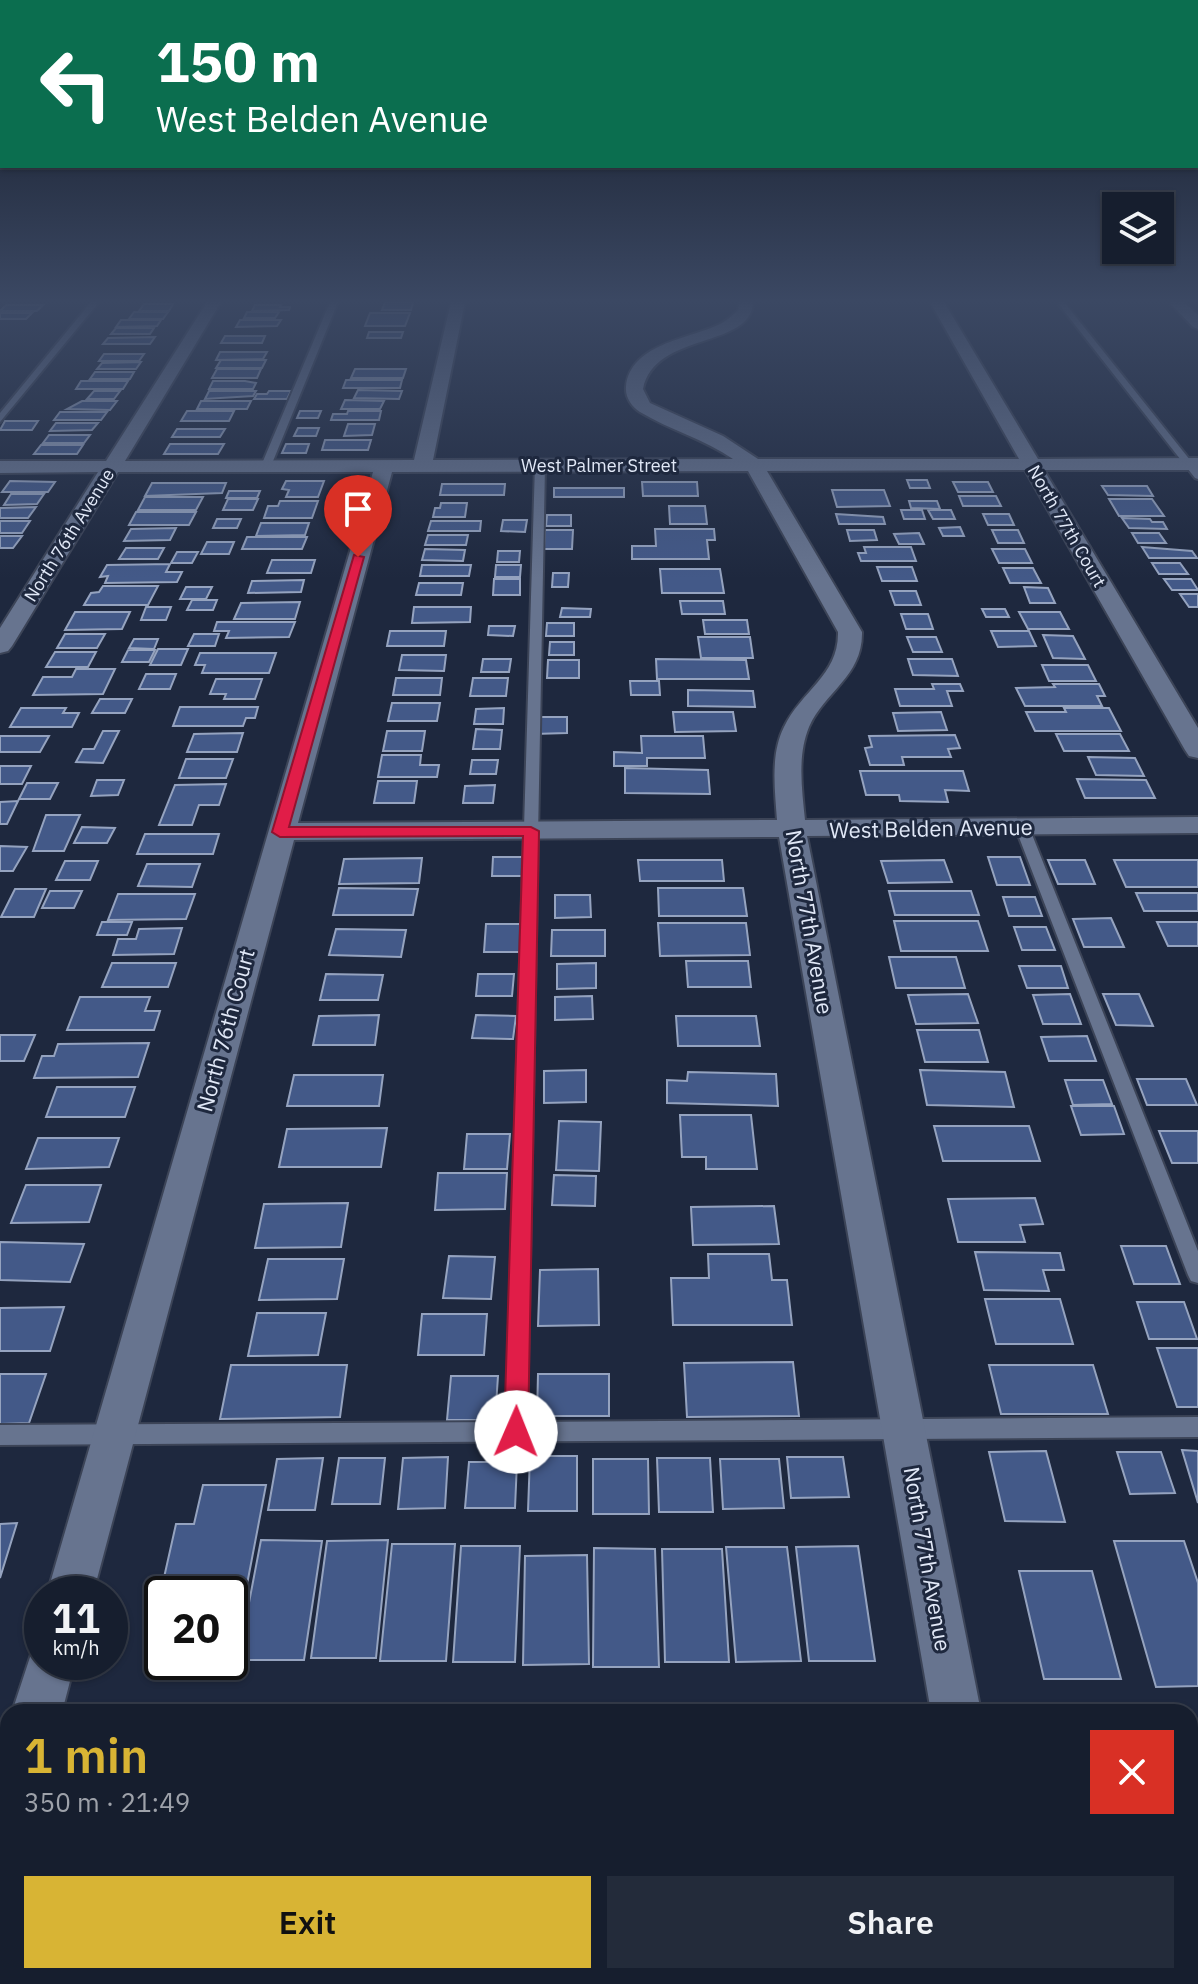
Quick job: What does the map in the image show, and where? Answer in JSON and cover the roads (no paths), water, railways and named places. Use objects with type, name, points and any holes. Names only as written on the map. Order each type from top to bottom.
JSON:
[{"type":"street","name":"North 76th Avenue","points":[[0,646],[157,395]]},
{"type":"street","points":[[422,466],[438,395]]},
{"type":"street","name":"North 77th Avenue","points":[[637,395],[644,407],[717,440],[754,465],[842,613],[852,643],[831,686],[797,726],[788,778],[792,829],[955,1704]]},
{"type":"street","name":"North 77th Court","points":[[991,395],[1198,750]]},
{"type":"street","name":"West Palmer Street","points":[[0,467],[1031,464],[1195,468]]},
{"type":"street","name":"North 76th Court","points":[[75,1576],[384,466]]},
{"type":"street","name":"West Belden Avenue","points":[[280,832],[1198,825]]},
{"type":"street","points":[[39,1704],[46,1680]]},
{"type":"lane","points":[[0,419],[20,395]]},
{"type":"lane","points":[[266,466],[296,395]]},
{"type":"lane","points":[[1135,395],[1195,468]]},
{"type":"lane","points":[[516,1432],[540,465]]},
{"type":"lane","points":[[1022,827],[1198,1275]]},
{"type":"lane","points":[[0,1435],[1198,1427]]}]
